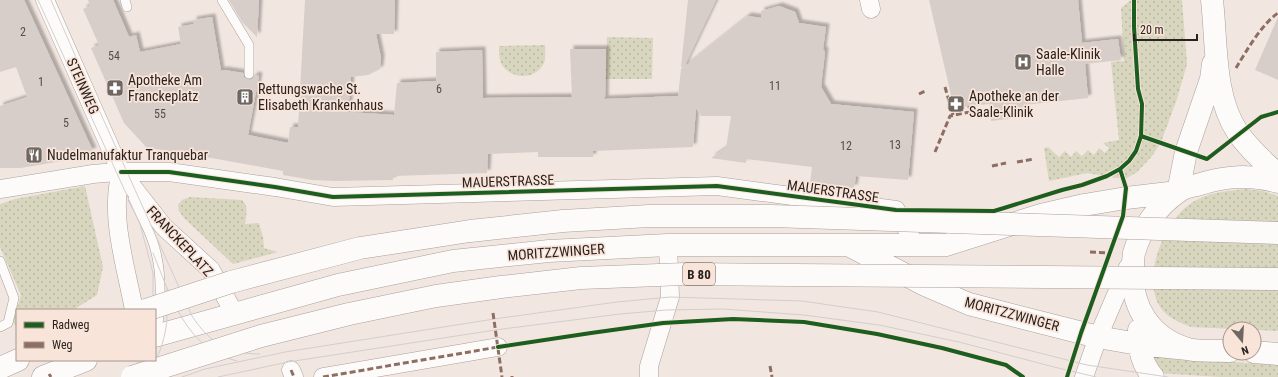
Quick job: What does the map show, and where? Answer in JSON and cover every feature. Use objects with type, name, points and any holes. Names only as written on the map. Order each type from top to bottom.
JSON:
[{"type":"main road","points":[[1212,0],[1221,87],[1224,104],[1228,115],[1239,135],[1278,175]]},
{"type":"main road","points":[[1178,192],[1186,152],[1211,79],[1216,49]]},
{"type":"main road","points":[[1188,349],[1167,340],[1158,334],[1149,324],[1134,295],[1132,279],[1134,254],[1145,228],[1159,209],[1178,192],[1213,180],[1230,177],[1249,176],[1278,182]]},
{"type":"main road","name":"MORITZZWINGER","points":[[234,314],[338,285],[453,261],[549,251],[668,245],[946,245],[1041,215],[1084,205],[1178,192]]},
{"type":"main road","points":[[149,309],[231,282],[360,248],[470,231],[563,221],[649,216],[772,216],[1278,233]]},
{"type":"main road","name":"MORITZZWINGER","points":[[847,244],[925,285],[969,304],[1098,337],[1138,344],[1222,351]]},
{"type":"main road","name":"B 80","points":[[132,377],[261,336],[349,314],[436,296],[581,278],[685,274],[1278,279]]},
{"type":"main road","points":[[1140,309],[1138,344],[1143,363],[1152,377]]},
{"type":"main road","points":[[156,338],[234,314]]},
{"type":"main road","points":[[1262,353],[1278,354]]},
{"type":"main road","points":[[0,368],[16,361]]},
{"type":"main road","points":[[48,376],[84,361]]},
{"type":"street","name":"STEINWEG","points":[[45,0],[121,172]]},
{"type":"street","points":[[0,188],[93,174],[121,172],[119,179],[117,218],[122,254],[134,309]]},
{"type":"street","name":"MAUERSTRASSE","points":[[121,172],[169,172],[333,197],[717,186],[896,210],[916,246]]},
{"type":"street","name":"FRANCKEPLATZ","points":[[121,172],[164,227],[211,270],[234,314]]},
{"type":"street","points":[[649,377],[650,366],[670,297],[668,245]]},
{"type":"street","points":[[1084,377],[1098,337],[1134,254]]},
{"type":"street","points":[[324,377],[498,347]]},
{"type":"lane","points":[[222,0],[249,45],[249,74]]},
{"type":"lane","points":[[121,172],[151,235],[157,255],[160,270],[160,308],[156,338]]},
{"type":"lane","points":[[0,261],[14,298],[8,323],[0,327]]},
{"type":"lane","points":[[144,377],[150,361]]},
{"type":"shaded area","points":[[1131,0],[1182,0],[1187,64],[1177,99],[1161,142],[1153,155],[1137,172],[1127,178],[1087,173],[1049,181],[1044,148],[1048,147],[1059,157],[1065,151],[1071,157],[1076,151],[1082,156],[1088,150],[1094,155],[1099,148],[1105,153],[1109,148],[1103,143],[1119,140],[1111,62],[1124,61],[1121,8]]},
{"type":"shaded area","points":[[607,37],[653,38],[652,79],[606,79]]},
{"type":"shaded area","points":[[545,45],[544,63],[535,73],[524,76],[518,75],[506,70],[501,63],[499,46]]},
{"type":"shaded area","points":[[85,186],[103,267],[97,295],[75,309],[17,309],[21,295],[0,247],[0,204],[15,199]]},
{"type":"shaded area","points":[[1246,189],[1263,191],[1278,196],[1278,331],[1262,330],[1262,321],[1222,321],[1222,328],[1191,327],[1173,319],[1165,313],[1159,305],[1154,293],[1153,279],[1155,264],[1165,234],[1173,221],[1193,202],[1212,194]]},
{"type":"shaded area","points":[[190,197],[242,200],[246,205],[245,224],[259,223],[264,248],[278,252],[233,264],[184,218],[179,211],[178,205],[182,200]]},
{"type":"shaded area","points":[[16,312],[16,326],[13,322]]},
{"type":"shaded area","points":[[1154,357],[1278,365],[1278,377],[1220,377],[1158,373]]},
{"type":"building","points":[[0,0],[24,0],[93,151],[62,161],[21,168],[0,168],[0,106],[27,97],[16,67],[0,72]]},
{"type":"building","points":[[88,0],[113,0],[129,37],[136,35],[140,52],[181,44],[178,27],[194,24],[193,20],[212,17],[221,71],[224,70],[243,73],[244,77],[249,80],[255,75],[259,76],[248,135],[288,143],[290,127],[298,127],[305,0],[395,0],[394,34],[376,34],[381,58],[380,69],[368,75],[351,77],[348,112],[394,115],[397,83],[436,81],[436,52],[482,50],[483,98],[572,97],[570,49],[606,49],[605,99],[678,96],[681,69],[683,67],[681,67],[688,0],[716,0],[684,67],[748,16],[761,18],[761,11],[779,6],[795,12],[799,23],[826,27],[821,87],[831,104],[914,112],[908,180],[856,176],[854,188],[810,183],[812,167],[746,159],[746,163],[711,158],[726,148],[731,116],[701,116],[696,108],[693,147],[593,151],[593,157],[538,157],[538,152],[488,154],[487,173],[393,176],[393,180],[312,180],[283,175],[283,171],[178,152],[147,148],[124,123],[91,48],[99,45],[83,9],[90,6]]},
{"type":"building","points":[[229,0],[259,0],[257,37],[242,22]]},
{"type":"building","name":"Saale-Klinik Halle","points":[[929,0],[1078,0],[1082,43],[1118,39],[1121,60],[1085,64],[1088,98],[1024,105],[1025,117],[991,121],[989,104],[954,108]]},
{"type":"building","points":[[1278,17],[1278,80],[1255,70]]},
{"type":"tram line","points":[[38,0],[140,224],[153,273],[153,309]]},
{"type":"tram line","points":[[51,0],[192,316],[205,333],[220,345],[238,352],[260,354]]},
{"type":"tram line","points":[[153,253],[174,303],[193,333],[205,345],[219,355],[237,361]]},
{"type":"tram line","points":[[156,360],[166,328],[167,289]]},
{"type":"tram line","points":[[182,377],[205,369],[285,352],[494,319],[617,302],[670,297],[802,301],[878,312],[1087,365],[1168,377]]},
{"type":"tram line","points":[[218,377],[288,362],[495,330],[620,314],[666,310],[723,309],[804,315],[879,325],[959,342],[1096,377]]},
{"type":"tram line","points":[[130,377],[138,361]]},
{"type":"tram line","points":[[149,377],[156,361]]},
{"type":"marked path","points":[[1236,68],[1260,31],[1278,13]]},
{"type":"marked path","points":[[945,87],[953,115]]},
{"type":"marked path","points":[[919,94],[925,91]]},
{"type":"marked path","points":[[935,152],[950,116],[970,112],[969,106]]},
{"type":"marked path","points":[[1017,162],[1034,159]]},
{"type":"marked path","points":[[992,166],[1006,163]]},
{"type":"marked path","points":[[1090,252],[1110,253]]},
{"type":"marked path","points":[[493,313],[502,377]]},
{"type":"marked path","points":[[323,377],[498,347]]},
{"type":"marked path","points":[[770,366],[772,377]]},
{"type":"marked path","points":[[291,370],[294,377]]},
{"type":"cycle path","points":[[121,172],[169,172],[333,197],[717,186],[896,210],[994,211],[1082,185],[1107,176],[1120,169],[1129,161],[1136,151],[1141,136],[1142,104],[1138,89],[1134,27],[1134,0]]},
{"type":"cycle path","points":[[1141,136],[1207,159],[1261,117],[1278,112]]},
{"type":"cycle path","points":[[1067,377],[1081,333],[1123,216],[1126,188],[1120,169]]},
{"type":"cycle path","points":[[498,347],[663,323],[733,319],[804,322],[877,334],[942,348],[1006,365],[1023,377]]},
{"type":"place","name":"Saale-Klinik Halle","points":[[1023,62]]},
{"type":"place","name":"Apotheke Am Franckeplatz","points":[[115,88]]},
{"type":"place","name":"Rettungswache St. Elisabeth Krankenhaus","points":[[245,97]]},
{"type":"place","name":"Apotheke an der Saale-Klinik","points":[[956,104]]},
{"type":"place","name":"Nudelmanufaktur Tranquebar","points":[[34,155]]}]
